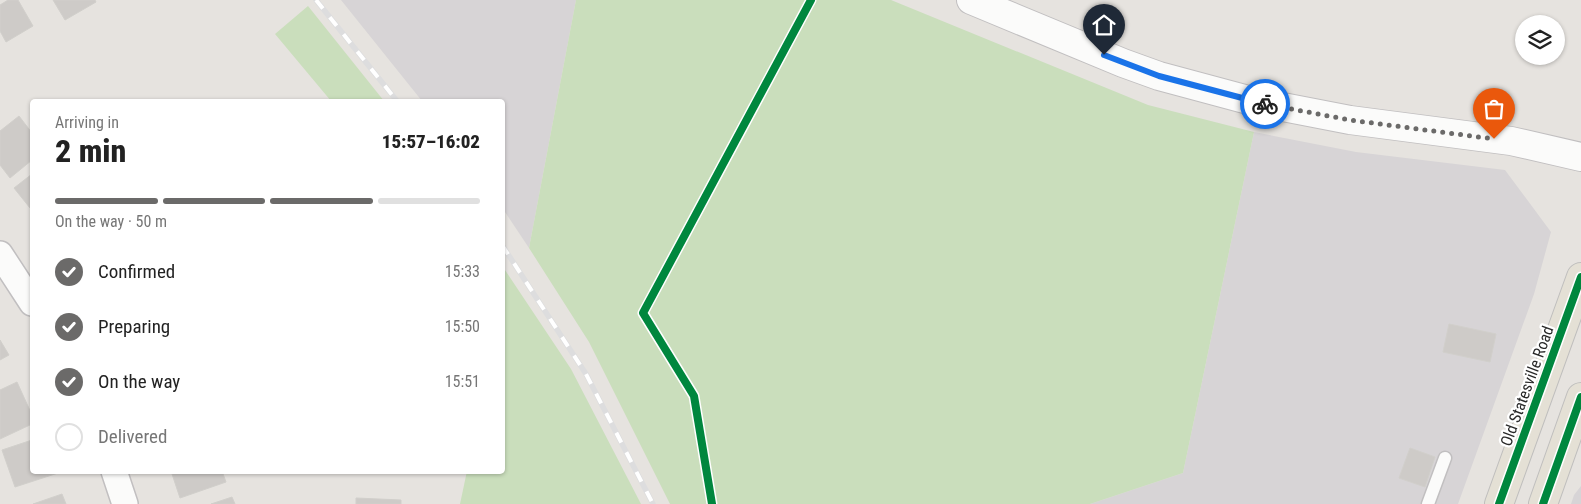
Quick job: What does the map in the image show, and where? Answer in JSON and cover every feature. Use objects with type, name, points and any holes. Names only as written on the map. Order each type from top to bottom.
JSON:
[{"type":"main road","points":[[971,0],[1132,66],[1252,101],[1360,122],[1512,141],[1581,157]]},
{"type":"main road","name":"Old Statesville Road","points":[[1499,504],[1581,277]]},
{"type":"main road","points":[[1543,504],[1576,425],[1581,397]]},
{"type":"street","points":[[0,254],[30,300]]},
{"type":"street","points":[[115,474],[125,504]]},
{"type":"lane","points":[[1428,504],[1445,458]]},
{"type":"shaded area","points":[[341,0],[576,0],[529,248],[505,212],[505,99],[420,99]]},
{"type":"shaded area","points":[[1254,132],[1356,152],[1505,170],[1551,232],[1534,294],[1458,504],[1090,504],[1183,473]]},
{"type":"shaded area","points":[[1581,486],[1581,504],[1571,504],[1574,495]]},
{"type":"green space","points":[[576,0],[891,0],[1148,105],[1254,132],[1183,473],[1090,504],[670,504],[589,342],[529,248]]},
{"type":"green space","points":[[308,6],[382,99],[329,99],[275,34]]},
{"type":"green space","points":[[505,270],[571,369],[641,504],[460,504],[466,474],[505,474]]},
{"type":"building","points":[[8,0],[18,0],[33,26],[6,42],[0,31],[0,5]]},
{"type":"building","points":[[53,0],[95,0],[96,2],[65,20]]},
{"type":"building","points":[[19,116],[30,130],[30,162],[10,178],[0,165],[0,131]]},
{"type":"building","points":[[30,176],[30,208],[14,188]]},
{"type":"building","points":[[1449,324],[1496,334],[1490,362],[1443,352]]},
{"type":"building","points":[[0,340],[9,355],[0,360]]},
{"type":"building","points":[[17,382],[30,411],[30,425],[0,439],[0,390]]},
{"type":"building","points":[[30,441],[30,474],[55,474],[15,487],[2,450]]},
{"type":"building","points":[[1410,448],[1435,457],[1425,487],[1399,478]]},
{"type":"building","points":[[172,474],[223,474],[226,482],[180,498]]},
{"type":"building","points":[[62,494],[66,504],[33,504]]},
{"type":"building","points":[[232,497],[235,504],[211,504]]},
{"type":"building","points":[[356,498],[401,500],[401,504],[356,504]]},
{"type":"railway","points":[[316,0],[395,99]]},
{"type":"railway","points":[[505,250],[586,374],[653,504]]},
{"type":"cycle path","points":[[712,504],[694,396],[643,313],[811,0]]},
{"type":"cycle path","points":[[1499,504],[1581,277]]},
{"type":"cycle path","points":[[1543,504],[1581,397]]},
{"type":"way so far","points":[[1265,104],[1408,129],[1494,139]]},
{"type":"route","points":[[1104,55],[1159,76],[1265,104]]}]
